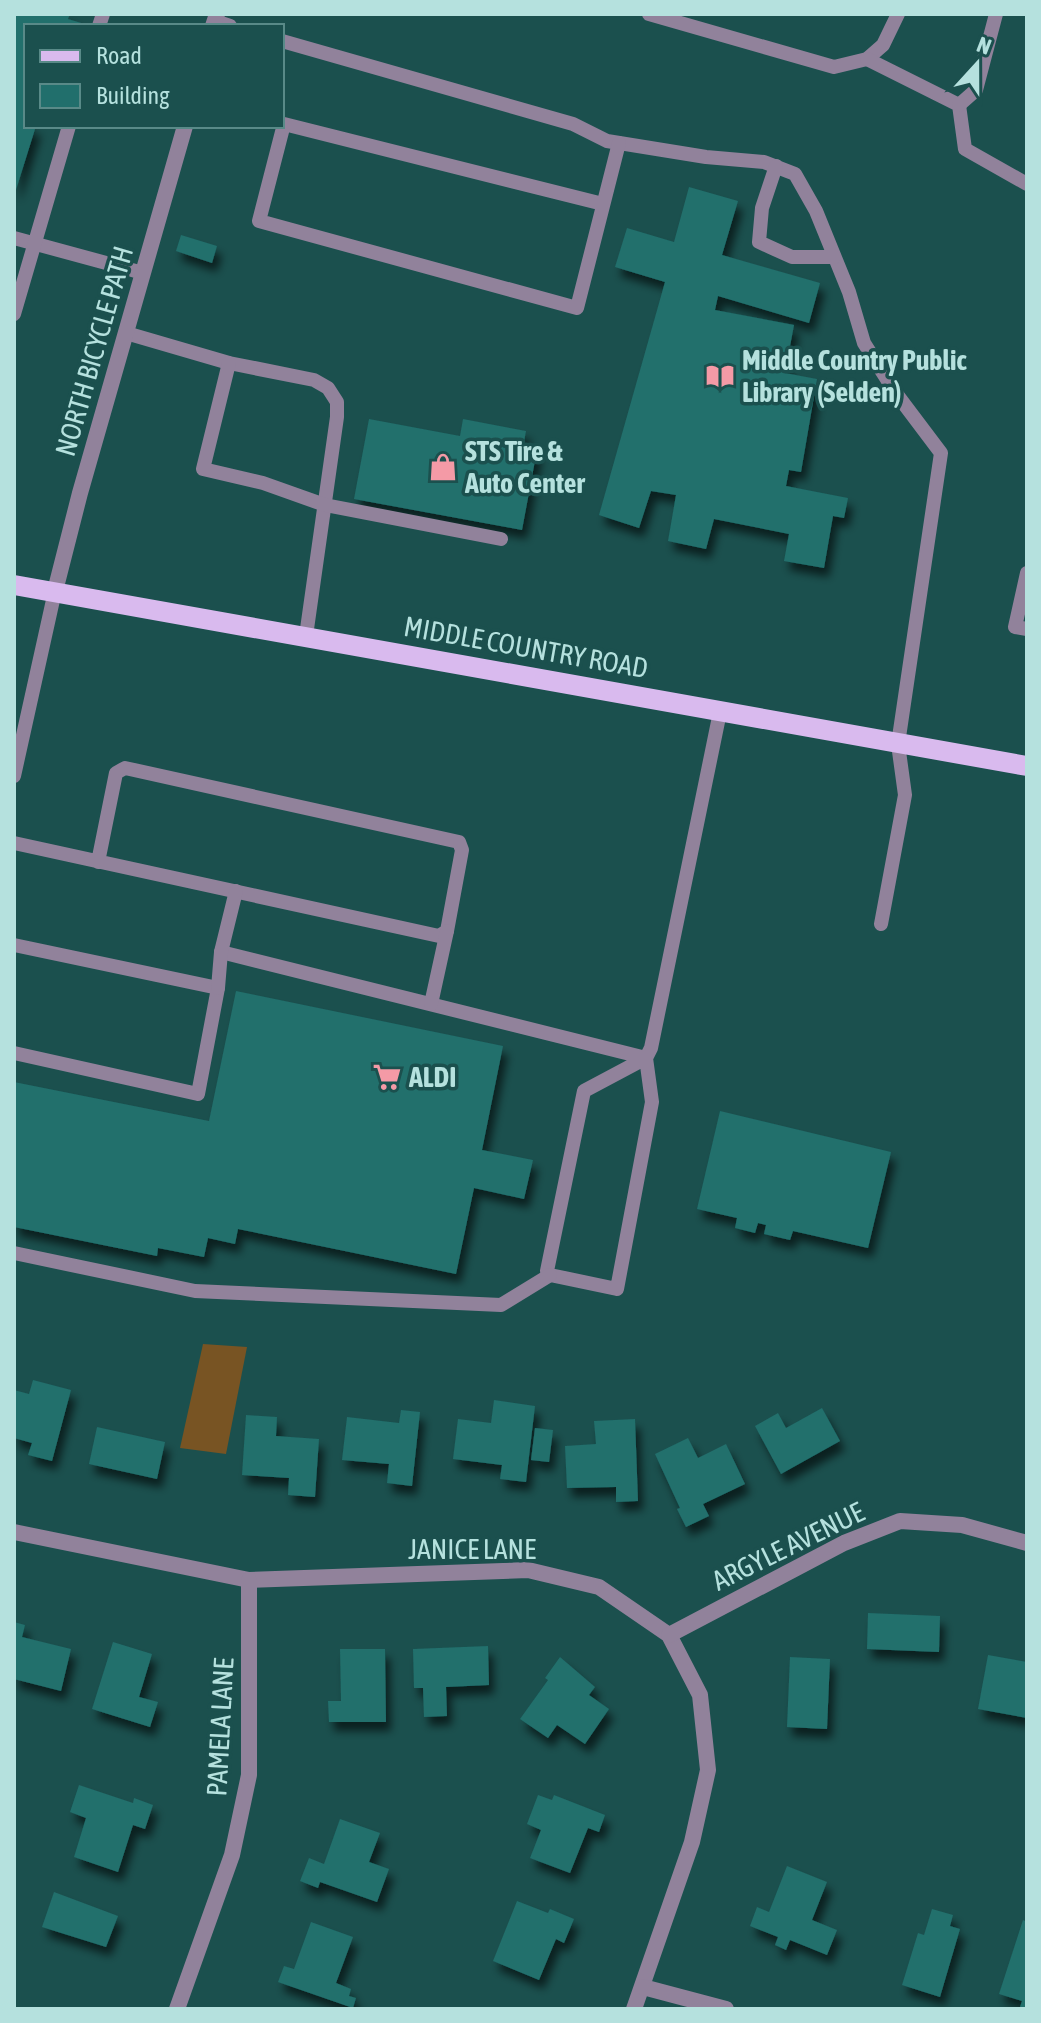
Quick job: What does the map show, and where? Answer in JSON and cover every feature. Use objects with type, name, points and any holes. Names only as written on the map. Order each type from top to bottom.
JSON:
[{"type":"main road","name":"MIDDLE COUNTRY ROAD","points":[[14,585],[1027,766]]},
{"type":"street","name":"NORTH BICYCLE PATH","points":[[55,591],[184,128]]},
{"type":"street","name":"ARGYLE AVENUE","points":[[669,1635],[844,1543],[900,1521],[962,1525],[1027,1543]]},
{"type":"street","name":"JANICE LANE","points":[[14,1532],[249,1580],[528,1570],[599,1587],[669,1635],[700,1695],[708,1770],[692,1842],[634,2009]]},
{"type":"street","name":"PAMELA LANE","points":[[177,2009],[232,1855],[249,1775],[249,1580]]},
{"type":"street","points":[[643,1987],[726,2009]]},
{"type":"lane","points":[[649,14],[834,67],[867,59],[883,45],[898,14]]},
{"type":"lane","points":[[959,105],[976,90],[996,14]]},
{"type":"lane","points":[[284,42],[573,124],[607,141],[706,157],[764,162],[795,174],[816,211],[849,292],[864,343],[895,392],[941,453],[898,744],[905,795],[881,924]]},
{"type":"lane","points":[[867,59],[959,105]]},
{"type":"lane","points":[[959,105],[965,149],[1027,184]]},
{"type":"lane","points":[[284,124],[603,204]]},
{"type":"lane","points":[[14,314],[68,128]]},
{"type":"lane","points":[[283,128],[259,221],[577,308],[619,143]]},
{"type":"lane","points":[[776,166],[762,208],[759,242],[792,257],[834,257]]},
{"type":"lane","points":[[14,238],[143,273]]},
{"type":"lane","points":[[126,333],[229,363],[314,380],[328,388],[337,402],[306,636]]},
{"type":"lane","points":[[229,363],[203,469],[263,483],[325,505],[501,539]]},
{"type":"lane","points":[[1027,573],[1015,627],[1027,629]]},
{"type":"lane","points":[[14,776],[55,591]]},
{"type":"lane","points":[[14,1253],[195,1291],[501,1305],[550,1275],[617,1289],[652,1102],[646,1058],[651,1048],[720,712]]},
{"type":"lane","points":[[98,862],[116,773],[125,768],[459,842],[462,850],[431,1004]]},
{"type":"lane","points":[[14,843],[439,936],[447,931]]},
{"type":"lane","points":[[14,1053],[198,1094],[218,988],[221,952],[236,891]]},
{"type":"lane","points":[[14,945],[218,988]]},
{"type":"lane","points":[[221,952],[646,1058]]},
{"type":"lane","points":[[550,1275],[547,1271],[584,1091],[646,1058]]},
{"type":"shaded area","points":[[203,1344],[247,1347],[226,1454],[180,1448]]},
{"type":"building","points":[[14,14],[70,14],[68,19],[85,24],[24,24],[24,128],[35,128],[15,193]]},
{"type":"building","name":"Middle Country Public Library (Selden)","points":[[689,187],[738,201],[722,255],[820,283],[809,323],[718,296],[715,310],[794,325],[785,373],[817,379],[801,472],[789,470],[786,486],[848,498],[844,518],[833,516],[824,568],[784,561],[789,534],[714,519],[706,549],[668,541],[676,495],[651,491],[639,528],[599,515],[665,282],[615,267],[627,228],[674,242]]},
{"type":"building","points":[[181,235],[217,246],[212,263],[176,251]]},
{"type":"building","points":[[369,419],[460,436],[463,419],[526,431],[523,447],[537,450],[522,530],[354,499]]},
{"type":"building","points":[[236,991],[503,1046],[482,1150],[533,1160],[524,1199],[474,1188],[456,1274],[238,1229],[235,1244],[208,1238],[204,1257],[158,1248],[157,1256],[14,1227],[14,1082],[209,1121]]},
{"type":"building","points":[[720,1111],[891,1152],[868,1248],[793,1231],[790,1240],[764,1234],[766,1225],[758,1223],[755,1233],[735,1228],[737,1218],[697,1209]]},
{"type":"building","points":[[33,1380],[71,1390],[52,1461],[28,1455],[32,1443],[14,1438],[14,1390],[29,1394]]},
{"type":"building","points":[[494,1400],[535,1406],[526,1482],[500,1479],[502,1465],[453,1459],[458,1419],[491,1423]]},
{"type":"building","points":[[822,1408],[840,1441],[781,1474],[755,1426],[778,1413],[786,1428]]},
{"type":"building","points":[[401,1410],[420,1412],[412,1486],[387,1483],[389,1464],[342,1460],[347,1417],[399,1423]]},
{"type":"building","points":[[246,1415],[277,1417],[276,1436],[319,1439],[315,1497],[288,1495],[289,1478],[242,1475]]},
{"type":"building","points":[[635,1419],[638,1501],[616,1502],[616,1487],[567,1488],[565,1446],[596,1444],[594,1421]]},
{"type":"building","points":[[97,1427],[165,1442],[157,1479],[89,1464]]},
{"type":"building","points":[[535,1428],[553,1430],[549,1462],[531,1460]]},
{"type":"building","points":[[688,1438],[698,1458],[726,1444],[745,1484],[703,1504],[709,1516],[686,1527],[655,1454]]},
{"type":"building","points":[[868,1613],[940,1616],[939,1652],[867,1649]]},
{"type":"building","points":[[14,1622],[25,1625],[22,1637],[71,1649],[61,1691],[14,1679]]},
{"type":"building","points":[[113,1642],[152,1654],[139,1697],[158,1702],[150,1727],[92,1709]]},
{"type":"building","points":[[488,1646],[489,1685],[446,1687],[447,1716],[424,1717],[423,1688],[414,1688],[413,1649]]},
{"type":"building","points":[[340,1649],[385,1649],[386,1722],[329,1722],[328,1701],[341,1701]]},
{"type":"building","points":[[988,1655],[1027,1662],[1027,1718],[978,1709]]},
{"type":"building","points":[[560,1657],[595,1687],[589,1695],[609,1709],[585,1744],[557,1725],[548,1738],[520,1719]]},
{"type":"building","points":[[790,1657],[830,1659],[827,1729],[787,1727]]},
{"type":"building","points":[[79,1785],[133,1803],[134,1798],[153,1805],[145,1829],[133,1825],[118,1872],[74,1857],[86,1818],[70,1812]]},
{"type":"building","points":[[538,1795],[552,1800],[554,1795],[605,1815],[599,1832],[588,1828],[570,1873],[530,1858],[541,1830],[527,1824]]},
{"type":"building","points":[[340,1819],[380,1833],[369,1862],[389,1869],[377,1902],[320,1882],[318,1888],[300,1881],[309,1858],[324,1864]]},
{"type":"building","points":[[787,1866],[827,1882],[812,1920],[837,1930],[827,1955],[790,1940],[786,1950],[775,1945],[778,1937],[750,1926],[757,1907],[769,1912]]},
{"type":"building","points":[[54,1892],[118,1916],[106,1947],[42,1927]]},
{"type":"building","points":[[517,1901],[574,1919],[564,1943],[556,1939],[539,1980],[493,1961]]},
{"type":"building","points":[[932,1909],[953,1915],[950,1926],[960,1929],[940,1997],[902,1985],[918,1933],[924,1935]]},
{"type":"building","points":[[1023,1920],[1027,1922],[1027,2009],[1020,2007],[1022,2001],[999,1994]]},
{"type":"building","points":[[311,1922],[353,1937],[336,1983],[351,1989],[349,1996],[356,1998],[353,2008],[278,1982],[284,1966],[294,1969]]},
{"type":"place","name":"Middle Country Public Library (Selden)","points":[[720,376]]},
{"type":"place","name":"STS Tire & Auto Center","points":[[443,467]]},
{"type":"place","name":"ALDI","points":[[387,1077]]}]
